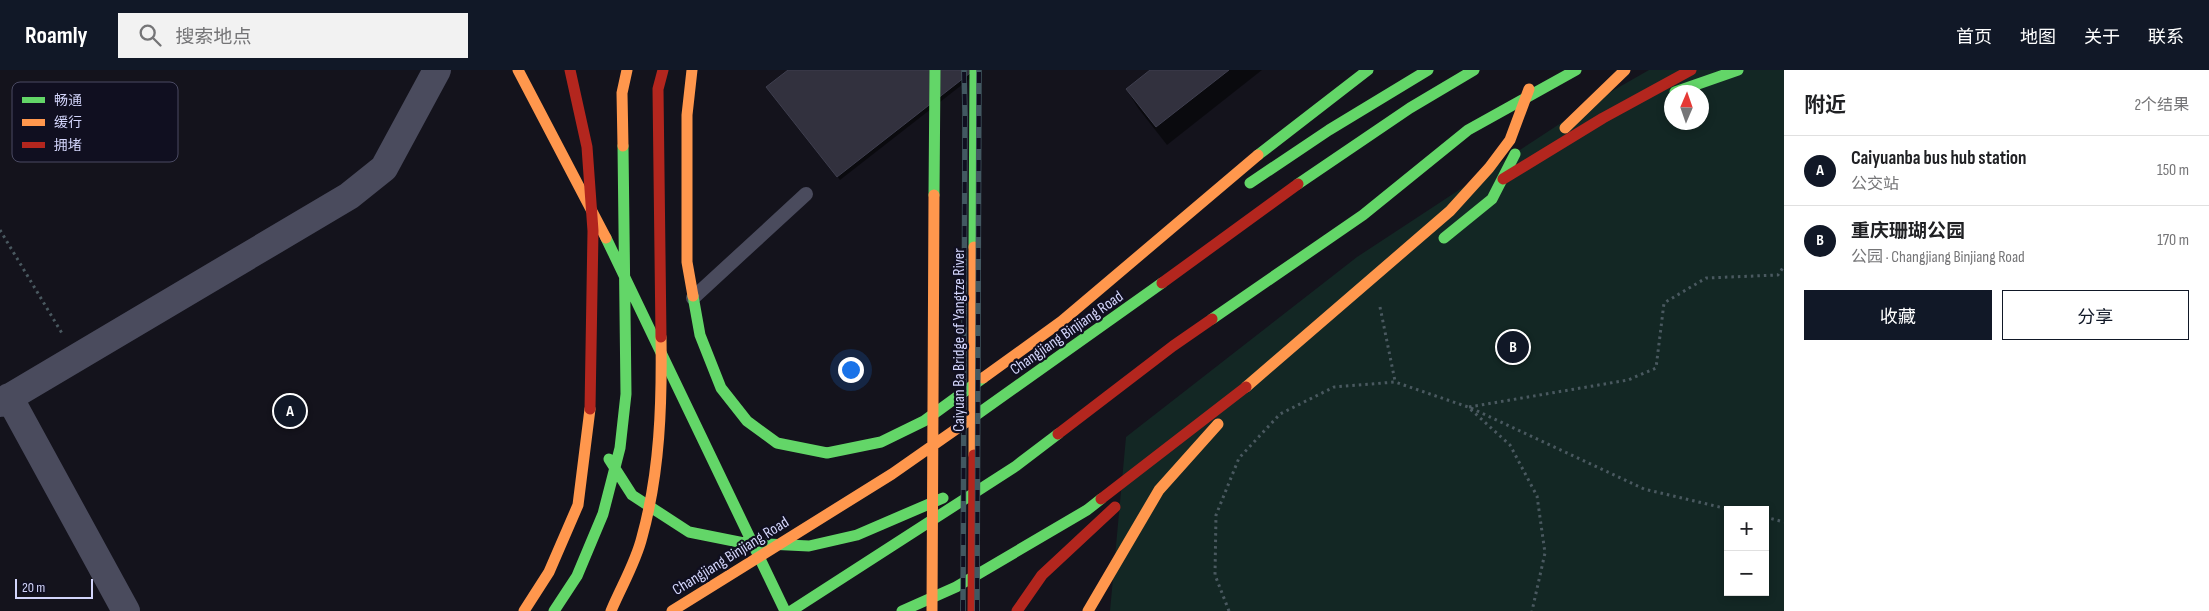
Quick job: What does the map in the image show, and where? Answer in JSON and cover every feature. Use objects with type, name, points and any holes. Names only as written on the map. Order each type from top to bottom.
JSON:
[{"type":"main road","points":[[518,70],[608,242],[785,611]]},
{"type":"main road","points":[[524,611],[549,572],[578,505],[590,417],[593,231],[587,147],[570,70]]},
{"type":"main road","points":[[616,70],[622,93]]},
{"type":"main road","points":[[554,611],[577,576],[603,514],[620,448],[626,394],[622,93],[627,70]]},
{"type":"main road","points":[[611,611],[642,539],[656,472],[662,394],[658,89],[663,70]]},
{"type":"main road","points":[[692,70],[687,115],[687,262],[700,335],[721,388],[747,421],[776,443],[827,453],[881,442],[924,422],[1062,321],[1280,138],[1368,70]]},
{"type":"main road","points":[[932,611],[935,70]]},
{"type":"main road","name":"Caiyuan Ba Bridge of Yangtze River","points":[[973,611],[975,70]]},
{"type":"main road","points":[[1239,190],[1329,130],[1428,70]]},
{"type":"main road","name":"Changjiang Binjiang Road","points":[[672,611],[892,474],[1098,330],[1302,182],[1410,108],[1474,70]]},
{"type":"main road","points":[[1540,102],[1552,70]]},
{"type":"main road","points":[[791,611],[1016,466],[1173,346],[1363,215],[1468,130],[1576,70]]},
{"type":"main road","points":[[1431,248],[1492,199],[1625,70]]},
{"type":"main road","points":[[1450,211],[1603,118],[1691,70]]},
{"type":"main road","points":[[1696,85],[1738,70]]},
{"type":"main road","points":[[902,611],[956,587],[1087,510],[1266,372],[1450,211],[1489,168],[1510,140],[1534,77]]},
{"type":"main road","points":[[1603,118],[1664,96]]},
{"type":"main road","points":[[1492,199],[1524,137]]},
{"type":"main road","points":[[1132,261],[1222,201]]},
{"type":"main road","points":[[1167,464],[1347,315]]},
{"type":"main road","points":[[1088,611],[1159,490],[1266,372]]},
{"type":"main road","points":[[590,417],[597,434]]},
{"type":"main road","points":[[603,450],[632,495],[689,532],[744,543],[809,546],[857,535],[1016,466]]},
{"type":"main road","points":[[1016,611],[1042,575],[1122,501]]},
{"type":"street","points":[[126,611],[5,400],[349,196],[384,168],[437,70]]},
{"type":"lane","points":[[693,298],[806,194]]},
{"type":"path","points":[[0,230],[77,357]]},
{"type":"path","points":[[1468,407],[1628,380],[1656,368],[1664,303],[1706,278],[1778,275],[1784,266]]},
{"type":"path","points":[[1228,611],[1215,575],[1216,514],[1239,458],[1280,414],[1334,387],[1395,382],[1468,407],[1644,489],[1724,508]]},
{"type":"path","points":[[1468,407],[1510,445],[1537,496],[1545,552],[1532,611]]},
{"type":"path","points":[[1769,519],[1784,522]]},
{"type":"green space","points":[[1649,70],[1784,70],[1784,611],[1110,611],[1126,437],[1357,257],[1593,102]]},
{"type":"building","points":[[788,70],[974,70],[837,177],[766,87]]},
{"type":"building","points":[[1150,70],[1229,70],[1156,127],[1126,89]]},
{"type":"railway","points":[[963,611],[964,70]]},
{"type":"railway","points":[[977,611],[979,70]]},
{"type":"traffic: fast","points":[[934,195],[935,70]]},
{"type":"traffic: fast","points":[[974,247],[975,70]]},
{"type":"traffic: fast","points":[[1258,155],[1368,70]]},
{"type":"traffic: fast","points":[[1250,183],[1329,130],[1428,70]]},
{"type":"traffic: fast","points":[[1298,184],[1410,108],[1474,70]]},
{"type":"traffic: fast","points":[[1212,319],[1363,215],[1468,130],[1576,70]]},
{"type":"traffic: fast","points":[[1695,85],[1738,70]]},
{"type":"traffic: fast","points":[[554,611],[577,576],[603,514],[620,448],[626,394],[623,146]]},
{"type":"traffic: fast","points":[[1444,238],[1492,199],[1515,154]]},
{"type":"traffic: fast","points":[[606,238],[785,611]]},
{"type":"traffic: fast","points":[[972,418],[1162,283]]},
{"type":"traffic: fast","points":[[693,296],[700,335],[721,388],[747,421],[777,443],[827,453],[881,442],[924,421],[983,378]]},
{"type":"traffic: fast","points":[[791,611],[1016,466],[1058,434]]},
{"type":"traffic: fast","points":[[609,459],[632,495],[689,532],[744,543],[809,546],[857,535],[943,498]]},
{"type":"traffic: fast","points":[[902,611],[956,587],[1087,510],[1101,499]]},
{"type":"traffic: slow","points":[[518,70],[606,238]]},
{"type":"traffic: slow","points":[[623,146],[622,93],[627,70]]},
{"type":"traffic: slow","points":[[692,70],[687,115],[687,262],[693,296]]},
{"type":"traffic: slow","points":[[1565,128],[1625,70]]},
{"type":"traffic: slow","points":[[1246,387],[1450,211],[1489,168],[1510,140],[1529,89]]},
{"type":"traffic: slow","points":[[983,378],[1062,321],[1258,155]]},
{"type":"traffic: slow","points":[[932,611],[934,195]]},
{"type":"traffic: slow","points":[[974,247],[974,455]]},
{"type":"traffic: slow","points":[[611,611],[639,546],[653,488],[659,438],[661,337]]},
{"type":"traffic: slow","points":[[524,611],[549,572],[578,505],[590,409]]},
{"type":"traffic: slow","points":[[672,611],[892,474],[972,418]]},
{"type":"traffic: slow","points":[[1088,611],[1159,490],[1218,424]]},
{"type":"traffic: jam","points":[[570,70],[587,147],[593,231],[590,409]]},
{"type":"traffic: jam","points":[[661,337],[658,89],[663,70]]},
{"type":"traffic: jam","points":[[1503,179],[1603,118],[1691,70]]},
{"type":"traffic: jam","points":[[1162,283],[1298,184]]},
{"type":"traffic: jam","points":[[1058,434],[1173,346],[1212,319]]},
{"type":"traffic: jam","points":[[1101,499],[1246,387]]},
{"type":"traffic: jam","points":[[973,611],[974,455]]},
{"type":"traffic: jam","points":[[1017,611],[1042,575],[1115,507]]},
{"type":"place","name":"重庆珊瑚公园","points":[[1513,347]]},
{"type":"place","name":"Caiyuanba bus hub station","points":[[290,411]]}]
